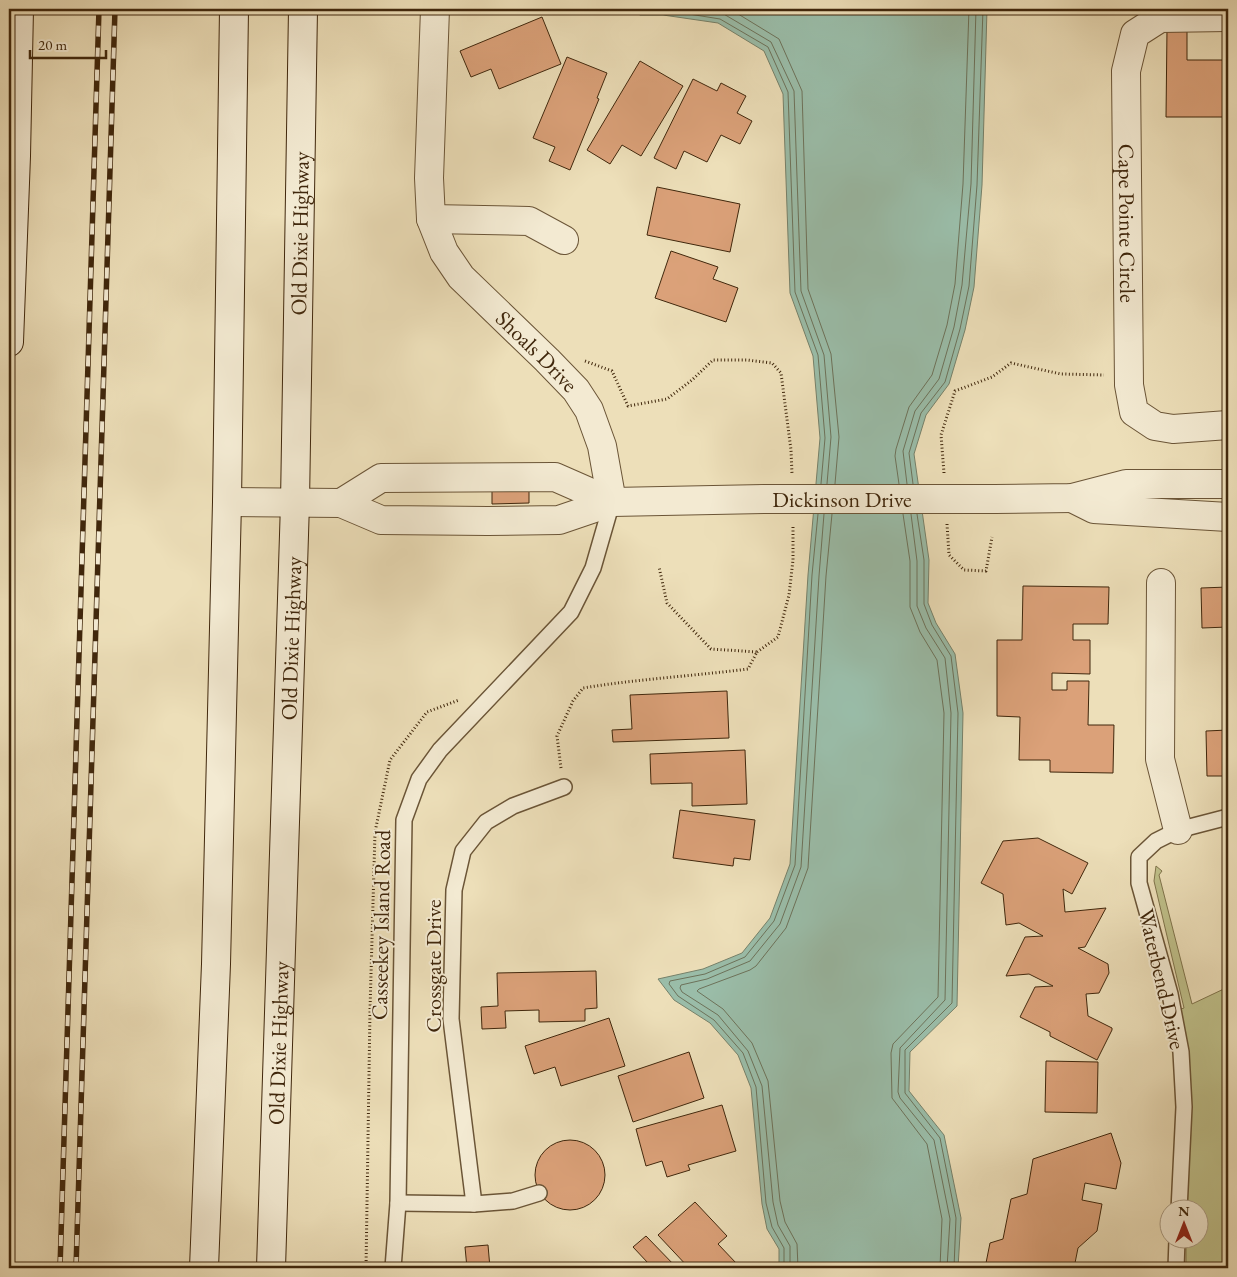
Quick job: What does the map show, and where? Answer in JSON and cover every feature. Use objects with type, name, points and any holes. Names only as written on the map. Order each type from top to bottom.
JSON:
[{"type":"street","points":[[9,342],[12,156],[19,9]]},
{"type":"street","points":[[204,1268],[216,964],[227,502],[234,9]]},
{"type":"street","name":"Old Dixie Highway","points":[[271,1268],[295,503],[303,9]]},
{"type":"street","name":"Shoals Drive","points":[[435,9],[430,178],[431,219],[444,252],[461,277],[576,390],[589,410],[602,446],[612,502]]},
{"type":"street","name":"Cape Pointe Circle","points":[[1228,17],[1160,18],[1135,34],[1126,71],[1129,385],[1134,412],[1155,426],[1174,429],[1228,425]]},
{"type":"street","points":[[431,219],[529,221],[564,240]]},
{"type":"street","points":[[462,521],[475,512],[477,498],[475,486],[468,477]]},
{"type":"street","name":"Dickinson Drive","points":[[341,503],[381,478],[468,477],[555,477],[612,502]]},
{"type":"street","name":"Dickinson Drive","points":[[227,502],[341,503],[380,520],[559,520],[612,502],[764,499],[1072,498],[1126,484],[1228,484]]},
{"type":"street","name":"Dickinson Drive","points":[[1072,498],[1094,509],[1228,517]]},
{"type":"street","points":[[1161,583],[1160,759],[1178,830]]},
{"type":"lane","name":"Casseekey Island Road","points":[[393,1268],[398,1203],[404,820],[419,779],[440,750],[571,612],[593,568],[612,502]]},
{"type":"lane","name":"Crossgate Drive","points":[[474,1204],[451,1019],[454,890],[463,851],[486,822],[513,806],[564,786]]},
{"type":"lane","name":"Waterbend Drive","points":[[1179,1200],[1184,1107],[1181,1052],[1170,994],[1139,883],[1139,857],[1156,841],[1178,830],[1228,817]]},
{"type":"lane","points":[[398,1203],[474,1204],[514,1201],[539,1193]]},
{"type":"lane","points":[[1176,1268],[1177,1250]]},
{"type":"path","points":[[566,380],[585,360],[612,371],[628,406],[668,399],[713,360],[747,360],[772,363],[781,373],[791,450],[792,477]]},
{"type":"path","points":[[944,481],[941,434],[955,391],[992,377],[1011,363],[1061,374],[1129,375]]},
{"type":"path","points":[[947,518],[950,555],[964,570],[986,571],[992,537]]},
{"type":"path","points":[[564,786],[557,736],[573,701],[583,688],[635,680],[748,669],[757,652],[778,637],[790,586],[793,560],[793,523]]},
{"type":"path","points":[[659,567],[667,603],[711,649],[757,652]]},
{"type":"green space","points":[[1156,866],[1162,871],[1159,875],[1192,1004],[1228,987],[1228,1268],[1186,1268],[1186,1250],[1210,1250],[1210,1200],[1187,1200],[1188,1057],[1181,1009],[1184,1008],[1154,881]]},
{"type":"water","points":[[631,9],[987,9],[982,185],[974,287],[965,330],[949,384],[926,415],[914,454],[929,560],[928,603],[936,623],[955,654],[963,713],[957,1006],[910,1052],[909,1091],[944,1135],[961,1218],[958,1268],[779,1268],[779,1249],[767,1229],[762,1204],[751,1088],[738,1055],[710,1023],[674,1000],[658,979],[703,969],[742,953],[770,918],[790,864],[808,575],[820,438],[813,356],[790,293],[783,94],[764,51],[718,23],[663,15],[640,15]]},
{"type":"building","points":[[542,17],[561,64],[499,89],[491,69],[471,77],[460,51]]},
{"type":"building","points":[[1167,29],[1187,29],[1187,60],[1228,60],[1228,117],[1166,117]]},
{"type":"building","points":[[567,57],[607,73],[597,98],[599,99],[570,170],[549,161],[555,147],[533,138]]},
{"type":"building","points":[[640,61],[683,86],[641,156],[622,145],[610,164],[587,150]]},
{"type":"building","points":[[693,79],[717,91],[721,83],[746,96],[737,113],[752,121],[740,144],[721,135],[707,162],[684,151],[676,169],[654,158]]},
{"type":"building","points":[[657,187],[740,204],[730,252],[647,235]]},
{"type":"building","points":[[671,251],[718,267],[713,279],[738,288],[726,322],[655,298]]},
{"type":"building","points":[[529,482],[529,503],[492,504],[492,483]]},
{"type":"building","points":[[1023,586],[1109,587],[1108,624],[1073,624],[1073,640],[1090,640],[1090,674],[1052,673],[1052,690],[1067,690],[1067,681],[1089,681],[1088,725],[1114,725],[1113,773],[1050,772],[1050,760],[1019,760],[1020,717],[997,716],[997,640],[1022,640]]},
{"type":"building","points":[[1228,587],[1228,627],[1202,628],[1201,588]]},
{"type":"building","points":[[1225,642],[1228,642],[1228,719],[1226,719]]},
{"type":"building","points":[[727,691],[729,738],[613,742],[612,730],[632,729],[630,695]]},
{"type":"building","points":[[1228,730],[1228,776],[1207,776],[1206,731]]},
{"type":"building","points":[[745,750],[747,804],[692,806],[692,783],[651,784],[650,754]]},
{"type":"building","points":[[680,810],[755,820],[750,860],[734,858],[733,866],[673,858]]},
{"type":"building","points":[[1038,838],[1088,863],[1072,894],[1063,889],[1065,912],[1106,908],[1085,947],[1078,948],[1108,964],[1109,973],[1099,993],[1086,994],[1088,1016],[1112,1028],[1097,1060],[1050,1036],[1050,1032],[1020,1017],[1035,987],[1053,986],[1029,974],[1006,976],[1025,937],[1043,936],[1019,923],[1006,925],[1003,894],[981,883],[1003,841]]},
{"type":"building","points":[[596,971],[597,1008],[585,1009],[585,1021],[539,1022],[539,1010],[505,1011],[506,1028],[482,1029],[481,1007],[498,1006],[497,973]]},
{"type":"building","points":[[609,1018],[625,1066],[561,1086],[555,1067],[534,1074],[525,1046]]},
{"type":"building","points":[[689,1052],[704,1098],[633,1122],[618,1076]]},
{"type":"building","points":[[1046,1061],[1098,1062],[1097,1113],[1045,1112]]},
{"type":"building","points":[[722,1105],[736,1151],[688,1165],[690,1170],[667,1177],[662,1161],[646,1166],[636,1129]]},
{"type":"building","points":[[1111,1133],[1121,1163],[1116,1189],[1085,1183],[1082,1200],[1102,1204],[1097,1231],[1078,1248],[1074,1268],[985,1268],[990,1243],[1003,1239],[1011,1199],[1027,1194],[1033,1159]]},
{"type":"building","points":[[563,1140],[577,1140],[590,1145],[600,1155],[605,1168],[605,1182],[600,1195],[590,1205],[577,1210],[563,1210],[550,1205],[540,1195],[535,1182],[535,1168],[540,1155],[550,1145]]},
{"type":"building","points":[[695,1202],[727,1236],[718,1244],[737,1264],[732,1268],[689,1268],[658,1235]]},
{"type":"building","points":[[646,1236],[677,1268],[642,1268],[648,1263],[633,1247]]},
{"type":"building","points":[[488,1245],[490,1268],[467,1268],[465,1247]]},
{"type":"railway","points":[[60,1268],[99,9]]},
{"type":"railway","points":[[76,1268],[115,9]]}]
